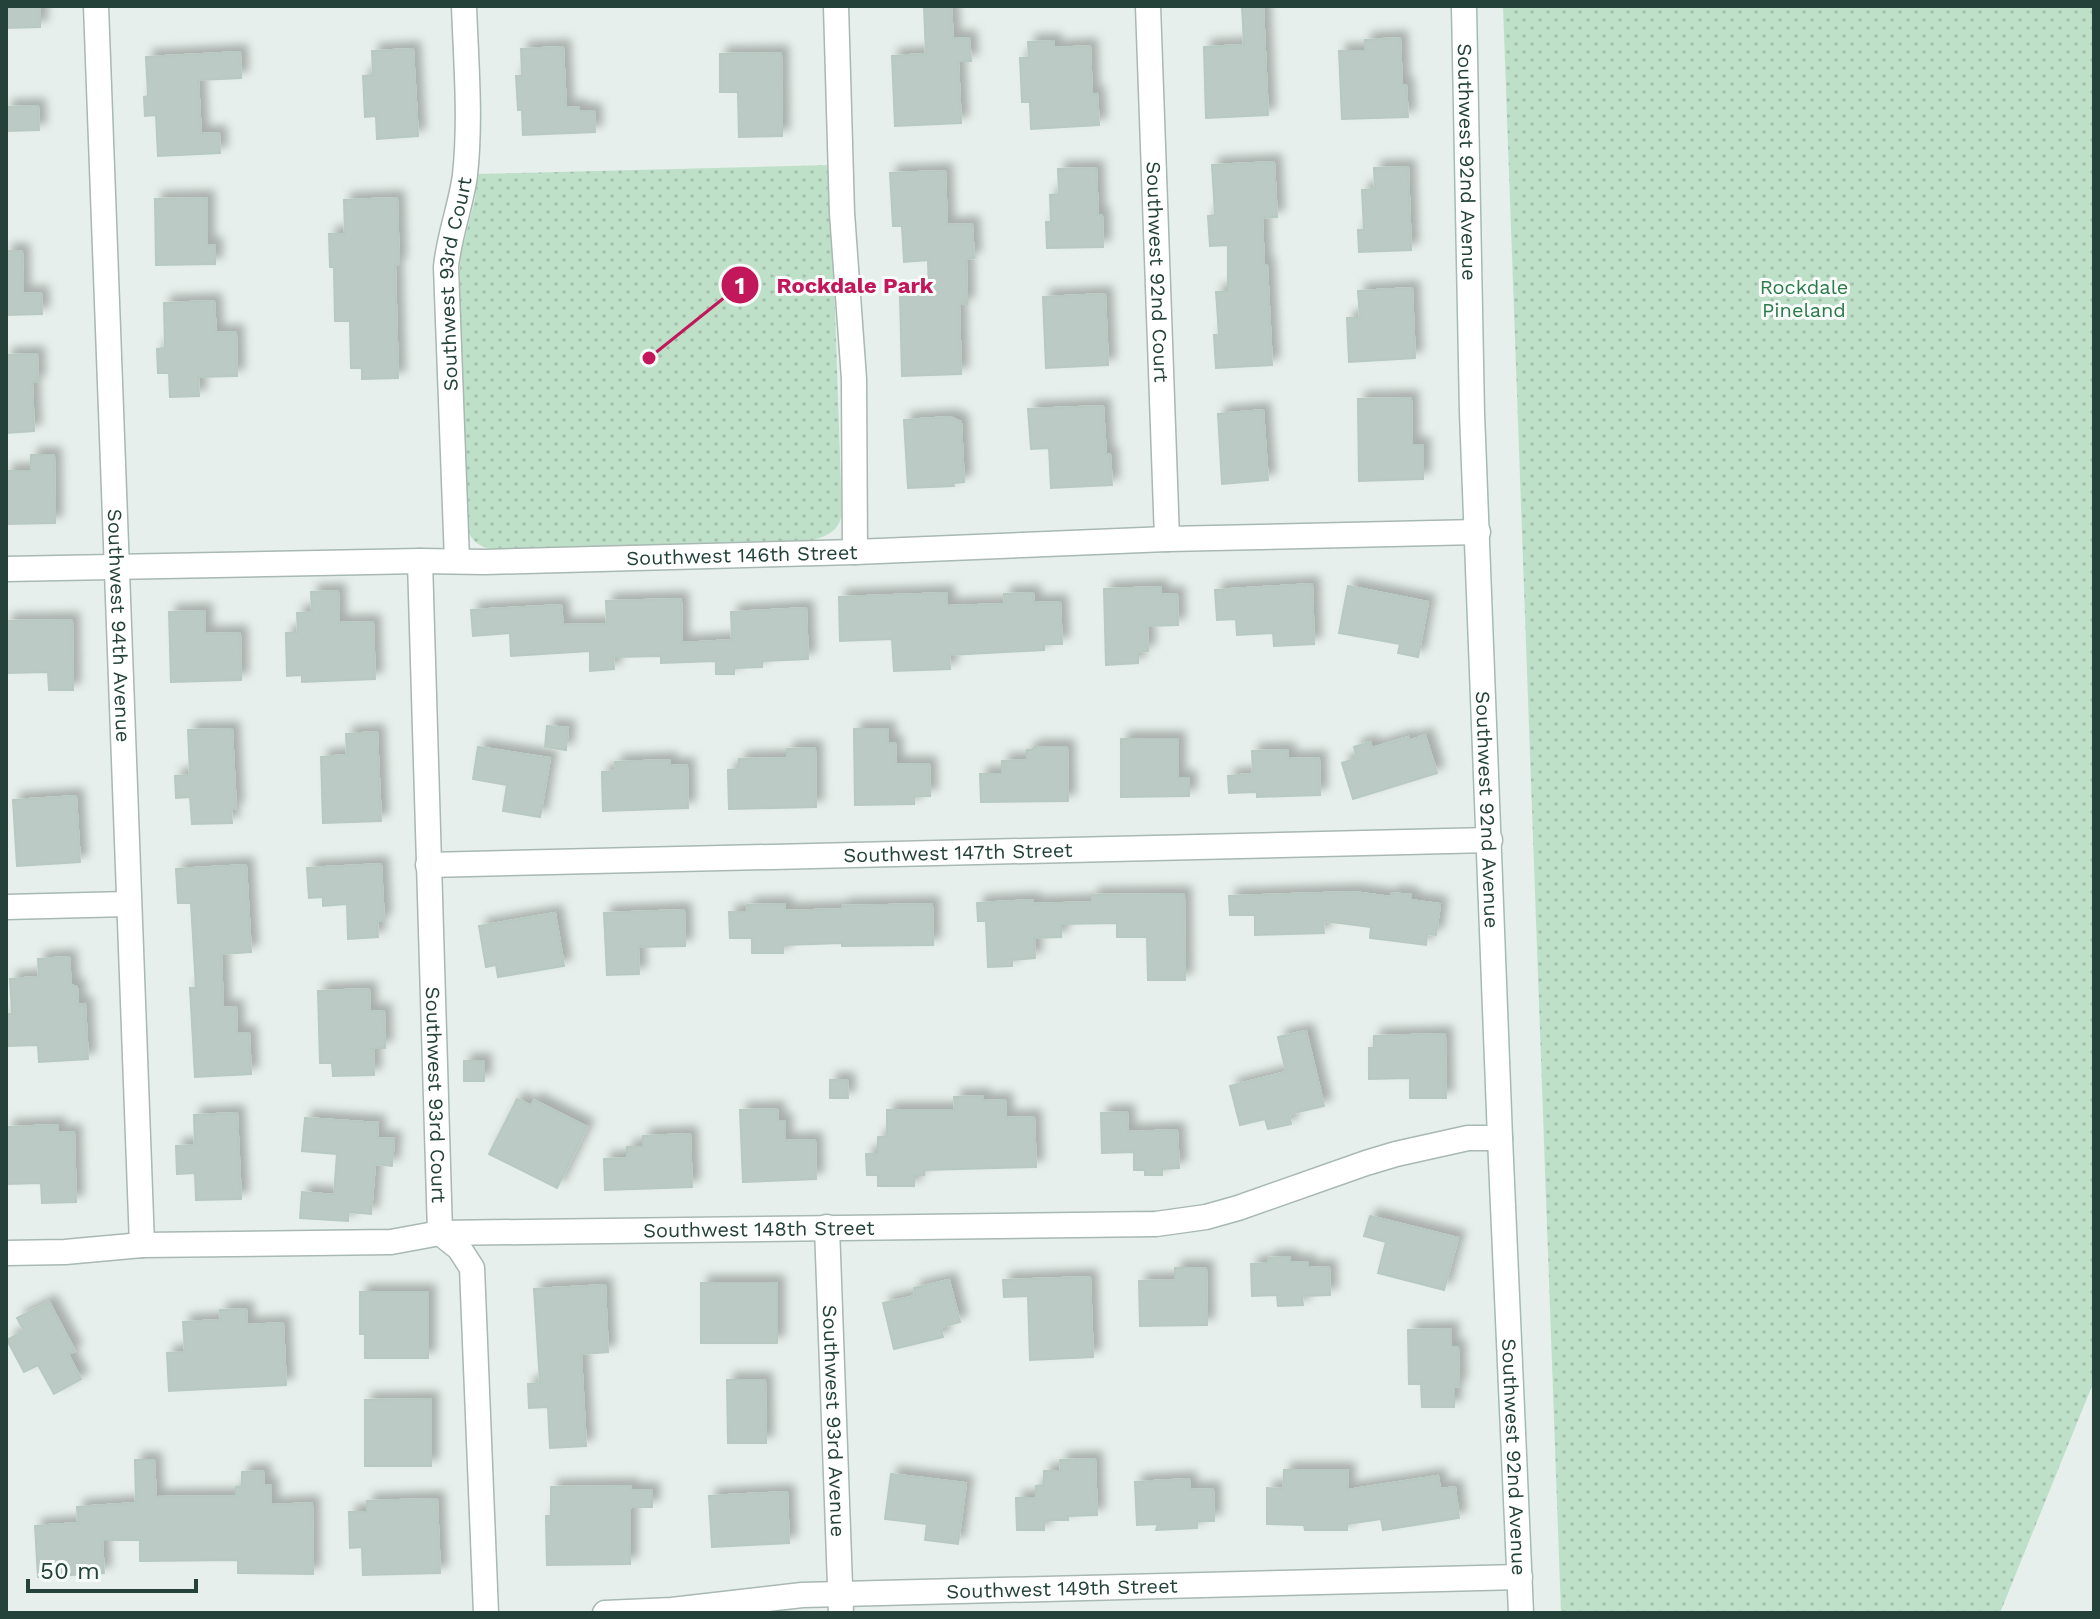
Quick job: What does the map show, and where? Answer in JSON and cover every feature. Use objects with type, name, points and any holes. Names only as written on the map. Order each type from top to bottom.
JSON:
[{"type":"street","name":"Southwest 94th Avenue","points":[[96,6],[142,1245]]},
{"type":"street","name":"Southwest 93rd Court","points":[[457,561],[446,267],[462,196],[467,152],[464,6]]},
{"type":"street","points":[[836,6],[842,213],[854,379],[855,552]]},
{"type":"street","name":"Southwest 92nd Court","points":[[1148,6],[1167,539]]},
{"type":"street","name":"Southwest 92nd Avenue","points":[[1464,6],[1472,413],[1521,1613]]},
{"type":"street","name":"Southwest 146th Street","points":[[6,569],[855,552],[1167,539],[1478,532]]},
{"type":"street","name":"Southwest 93rd Court","points":[[420,561],[440,1233]]},
{"type":"street","name":"Southwest 147th Street","points":[[428,865],[1490,840]]},
{"type":"street","points":[[6,907],[128,904]]},
{"type":"street","name":"Southwest 148th Street","points":[[6,1253],[65,1252],[142,1245],[391,1242],[440,1233],[1113,1226],[1180,1221],[1238,1208],[1396,1154],[1468,1138],[1500,1138]]},
{"type":"street","name":"Southwest 93rd Avenue","points":[[827,1227],[841,1603]]},
{"type":"street","points":[[440,1233],[459,1248],[472,1268],[486,1613]]},
{"type":"street","name":"Southwest 149th Street","points":[[605,1613],[672,1610],[802,1595],[841,1603],[1520,1577]]},
{"type":"green space","name":"Rockdale Pineland","points":[[1503,6],[2094,6],[2094,1381],[2000,1613],[1561,1613]]},
{"type":"green space","points":[[830,165],[842,514],[835,529],[810,541],[498,550],[476,543],[468,531],[459,281],[461,253],[478,174]]},
{"type":"building","points":[[6,6],[40,6],[40,27],[6,28]]},
{"type":"building","points":[[924,6],[951,6],[953,38],[969,38],[971,61],[958,61],[961,123],[895,126],[892,56],[926,54]]},
{"type":"building","points":[[1242,6],[1263,6],[1268,115],[1206,118],[1204,47],[1244,45]]},
{"type":"building","points":[[1400,38],[1402,85],[1406,85],[1408,117],[1342,119],[1339,51],[1365,51],[1365,40]]},
{"type":"building","points":[[1054,41],[1054,48],[1090,46],[1092,95],[1097,94],[1099,125],[1031,129],[1030,102],[1022,102],[1020,58],[1029,58],[1028,42]]},
{"type":"building","points":[[563,47],[566,108],[594,111],[595,132],[523,135],[516,76],[522,76],[521,49]]},
{"type":"building","points":[[413,49],[418,136],[377,139],[376,116],[365,117],[363,76],[373,75],[372,51]]},
{"type":"building","points":[[240,52],[241,78],[198,80],[201,134],[219,133],[220,153],[158,156],[156,115],[145,116],[144,97],[148,96],[146,57]]},
{"type":"building","points":[[781,53],[782,136],[739,137],[738,92],[720,92],[720,54]]},
{"type":"building","points":[[38,106],[39,130],[6,131],[6,107]]},
{"type":"building","points":[[1274,162],[1277,217],[1262,218],[1272,365],[1216,368],[1214,335],[1219,335],[1216,292],[1228,292],[1228,245],[1210,246],[1208,216],[1215,215],[1212,165]]},
{"type":"building","points":[[1408,167],[1411,250],[1359,252],[1358,230],[1364,230],[1362,190],[1375,189],[1374,168]]},
{"type":"building","points":[[1096,168],[1103,247],[1047,248],[1046,222],[1051,222],[1050,195],[1059,194],[1058,169]]},
{"type":"building","points":[[945,171],[947,225],[972,224],[974,258],[966,259],[967,304],[959,304],[961,374],[902,376],[900,296],[929,295],[928,260],[904,262],[902,226],[893,226],[890,173]]},
{"type":"building","points":[[207,198],[207,245],[215,245],[215,264],[156,265],[155,199]]},
{"type":"building","points":[[397,198],[398,378],[362,379],[362,368],[351,368],[350,321],[335,321],[334,267],[330,267],[329,234],[345,234],[344,200]]},
{"type":"building","points":[[6,251],[22,251],[23,294],[41,293],[42,314],[6,315]]},
{"type":"building","points":[[1412,288],[1415,358],[1349,362],[1347,318],[1360,318],[1358,291]]},
{"type":"building","points":[[1105,294],[1108,365],[1046,368],[1043,297]]},
{"type":"building","points":[[214,301],[216,333],[236,332],[237,376],[198,377],[199,396],[170,397],[169,373],[158,373],[157,349],[165,348],[164,303]]},
{"type":"building","points":[[37,354],[38,382],[32,382],[34,431],[6,433],[6,355]]},
{"type":"building","points":[[1411,398],[1412,445],[1423,445],[1423,479],[1359,481],[1358,399]]},
{"type":"building","points":[[1103,406],[1106,454],[1110,454],[1112,485],[1051,488],[1049,448],[1031,449],[1028,409]]},
{"type":"building","points":[[1263,410],[1268,480],[1222,484],[1218,414]]},
{"type":"building","points":[[950,417],[961,422],[964,482],[953,483],[954,486],[908,488],[904,420]]},
{"type":"building","points":[[31,455],[54,455],[55,523],[6,524],[6,471],[31,471]]},
{"type":"building","points":[[1312,584],[1314,644],[1274,646],[1273,633],[1237,635],[1236,619],[1217,620],[1215,590]]},
{"type":"building","points":[[1348,586],[1428,602],[1418,657],[1398,653],[1400,644],[1339,633]]},
{"type":"building","points":[[1161,587],[1161,595],[1177,594],[1178,625],[1147,626],[1148,651],[1138,652],[1138,663],[1106,665],[1104,589]]},
{"type":"building","points":[[338,591],[339,623],[373,622],[375,679],[302,682],[302,675],[287,676],[286,633],[298,633],[297,613],[312,612],[311,592]]},
{"type":"building","points":[[947,593],[947,606],[1005,604],[1004,594],[1033,593],[1034,603],[1060,602],[1062,644],[1044,644],[1044,650],[949,655],[950,669],[894,671],[892,639],[840,641],[839,597]]},
{"type":"building","points":[[681,599],[682,643],[732,640],[731,612],[806,608],[808,659],[762,661],[762,667],[734,668],[734,674],[716,674],[716,661],[661,663],[661,656],[613,657],[614,669],[590,671],[590,651],[511,656],[510,633],[473,636],[471,610],[561,605],[563,625],[607,624],[606,601]]},
{"type":"building","points":[[205,611],[205,634],[240,633],[241,680],[171,682],[169,612]]},
{"type":"building","points":[[72,620],[73,690],[49,690],[48,672],[6,673],[6,621]]},
{"type":"building","points":[[547,726],[568,728],[566,750],[545,747]]},
{"type":"building","points":[[232,729],[236,809],[231,809],[232,823],[192,824],[190,797],[176,798],[175,776],[190,775],[188,730]]},
{"type":"building","points":[[854,729],[888,729],[888,743],[895,743],[896,764],[929,764],[930,796],[914,796],[914,804],[855,805]]},
{"type":"building","points":[[377,732],[381,821],[323,823],[321,757],[347,755],[346,734]]},
{"type":"building","points":[[1425,735],[1437,773],[1353,799],[1342,763],[1357,758],[1354,747],[1370,742],[1372,748]]},
{"type":"building","points":[[1121,739],[1178,739],[1178,778],[1189,778],[1189,796],[1121,797]]},
{"type":"building","points":[[478,747],[550,758],[540,817],[503,811],[507,785],[473,779]]},
{"type":"building","points":[[1034,747],[1067,747],[1068,801],[981,802],[980,774],[1002,774],[1002,761],[1027,760],[1027,750]]},
{"type":"building","points":[[815,748],[816,807],[729,809],[728,770],[739,769],[739,759],[787,758],[787,749]]},
{"type":"building","points":[[1288,750],[1288,759],[1319,758],[1320,795],[1257,797],[1257,792],[1229,793],[1228,776],[1253,774],[1252,751]]},
{"type":"building","points":[[670,760],[670,766],[687,765],[688,808],[603,811],[602,772],[616,771],[615,762]]},
{"type":"building","points":[[76,796],[80,862],[17,866],[13,800]]},
{"type":"building","points":[[381,864],[384,921],[377,921],[378,937],[348,939],[347,904],[323,906],[323,897],[309,898],[307,868]]},
{"type":"building","points":[[246,865],[251,952],[221,954],[223,1008],[236,1007],[237,1033],[249,1033],[251,1074],[195,1077],[190,988],[196,988],[191,903],[178,903],[176,869]]},
{"type":"building","points":[[1354,892],[1391,897],[1392,893],[1411,895],[1411,900],[1440,904],[1436,935],[1427,934],[1426,945],[1370,938],[1371,927],[1323,921],[1324,933],[1255,935],[1255,915],[1230,915],[1229,896]]},
{"type":"building","points":[[1184,894],[1185,980],[1148,980],[1147,937],[1117,937],[1117,923],[1061,924],[1061,937],[1034,938],[1035,958],[1012,960],[1012,966],[988,967],[986,921],[978,921],[977,903],[1033,900],[1033,904],[1092,902],[1092,895]]},
{"type":"building","points":[[785,904],[785,911],[932,904],[933,945],[783,945],[783,953],[752,953],[752,938],[730,938],[729,912],[748,912],[747,905]]},
{"type":"building","points":[[684,910],[685,946],[638,947],[639,974],[607,975],[604,913]]},
{"type":"building","points":[[555,913],[564,966],[498,977],[496,965],[486,967],[479,926]]},
{"type":"building","points":[[69,957],[71,985],[77,987],[78,1005],[85,1004],[88,1059],[39,1062],[38,1045],[6,1046],[6,1014],[12,1014],[10,979],[39,977],[38,959]]},
{"type":"building","points":[[369,989],[370,1012],[384,1011],[385,1048],[373,1048],[374,1075],[333,1076],[332,1063],[320,1063],[318,991]]},
{"type":"building","points":[[1306,1031],[1324,1106],[1289,1114],[1291,1124],[1268,1129],[1265,1119],[1240,1125],[1230,1086],[1286,1072],[1278,1037]]},
{"type":"building","points":[[1445,1034],[1446,1098],[1410,1098],[1410,1078],[1369,1079],[1369,1048],[1374,1048],[1374,1036]]},
{"type":"building","points":[[464,1061],[484,1061],[484,1081],[464,1081]]},
{"type":"building","points":[[830,1080],[847,1080],[848,1098],[830,1098]]},
{"type":"building","points":[[983,1096],[983,1101],[1005,1100],[1006,1118],[1034,1117],[1036,1167],[924,1170],[924,1175],[914,1175],[914,1186],[878,1186],[878,1175],[867,1175],[866,1154],[878,1154],[878,1137],[887,1137],[887,1110],[955,1110],[954,1097]]},
{"type":"building","points":[[517,1099],[531,1106],[534,1100],[587,1127],[557,1188],[489,1154]]},
{"type":"building","points":[[777,1109],[778,1121],[785,1121],[785,1141],[815,1140],[816,1179],[743,1182],[740,1110]]},
{"type":"building","points":[[1127,1112],[1128,1132],[1177,1130],[1179,1168],[1162,1169],[1162,1175],[1145,1175],[1145,1170],[1134,1170],[1134,1152],[1102,1153],[1101,1113]]},
{"type":"building","points":[[237,1113],[241,1199],[196,1200],[195,1173],[177,1174],[176,1146],[195,1145],[194,1115]]},
{"type":"building","points":[[305,1118],[378,1123],[377,1138],[394,1139],[392,1166],[375,1164],[371,1214],[348,1212],[348,1221],[300,1218],[302,1192],[334,1195],[337,1154],[302,1151]]},
{"type":"building","points":[[58,1125],[58,1133],[74,1132],[76,1202],[42,1203],[41,1183],[6,1184],[7,1127]]},
{"type":"building","points":[[690,1134],[692,1187],[605,1190],[604,1159],[627,1158],[627,1147],[643,1147],[643,1136]]},
{"type":"building","points":[[1370,1216],[1458,1238],[1444,1290],[1378,1273],[1386,1242],[1364,1236]]},
{"type":"building","points":[[1290,1257],[1290,1262],[1308,1262],[1308,1268],[1329,1267],[1330,1295],[1302,1296],[1303,1305],[1278,1306],[1277,1295],[1252,1296],[1251,1264],[1268,1263],[1268,1258]]},
{"type":"building","points":[[1175,1268],[1206,1268],[1207,1325],[1140,1326],[1139,1281],[1175,1280]]},
{"type":"building","points":[[1090,1277],[1093,1357],[1030,1360],[1028,1296],[1004,1297],[1003,1280]]},
{"type":"building","points":[[949,1280],[960,1322],[941,1327],[943,1337],[894,1349],[883,1303],[915,1296],[914,1288]]},
{"type":"building","points":[[701,1283],[777,1283],[777,1343],[701,1343]]},
{"type":"building","points":[[605,1285],[608,1352],[581,1354],[586,1446],[550,1448],[548,1407],[529,1408],[528,1384],[540,1383],[534,1289]]},
{"type":"building","points":[[360,1292],[428,1292],[428,1358],[365,1358],[365,1334],[360,1334]]},
{"type":"building","points":[[49,1302],[75,1351],[68,1354],[81,1379],[54,1394],[38,1365],[24,1372],[7,1340],[24,1331],[17,1318]]},
{"type":"building","points":[[246,1309],[247,1325],[283,1323],[286,1385],[169,1391],[167,1353],[185,1352],[183,1322],[221,1320],[220,1310]]},
{"type":"building","points":[[1451,1329],[1451,1347],[1458,1347],[1459,1386],[1454,1387],[1454,1407],[1422,1407],[1421,1384],[1409,1384],[1408,1330]]},
{"type":"building","points":[[727,1380],[765,1380],[766,1443],[728,1443]]},
{"type":"building","points":[[431,1399],[431,1466],[365,1466],[365,1400]]},
{"type":"building","points":[[1095,1459],[1097,1515],[1044,1520],[1044,1530],[1017,1530],[1016,1498],[1036,1498],[1036,1486],[1044,1485],[1044,1471],[1061,1471],[1060,1460]]},
{"type":"building","points":[[135,1460],[154,1460],[156,1497],[236,1496],[236,1487],[242,1486],[242,1472],[263,1471],[264,1485],[271,1485],[271,1505],[312,1503],[313,1574],[238,1573],[238,1560],[140,1561],[140,1540],[102,1540],[104,1573],[38,1577],[35,1526],[78,1523],[77,1507],[136,1503]]},
{"type":"building","points":[[1284,1470],[1348,1470],[1347,1490],[1438,1476],[1440,1489],[1455,1487],[1459,1518],[1383,1530],[1381,1519],[1347,1524],[1347,1530],[1305,1530],[1304,1525],[1267,1524],[1267,1488],[1283,1489]]},
{"type":"building","points":[[891,1474],[966,1483],[958,1544],[925,1540],[927,1524],[885,1519]]},
{"type":"building","points":[[1189,1479],[1190,1490],[1213,1489],[1214,1521],[1197,1521],[1197,1528],[1156,1530],[1158,1524],[1137,1525],[1135,1482]]},
{"type":"building","points":[[631,1486],[631,1490],[652,1490],[652,1507],[630,1509],[630,1564],[547,1565],[546,1516],[551,1516],[551,1487]]},
{"type":"building","points":[[787,1492],[789,1543],[712,1547],[709,1496]]},
{"type":"building","points":[[437,1499],[440,1573],[363,1575],[362,1547],[350,1548],[349,1512],[367,1512],[367,1501]]},
{"type":"place","name":"Rockdale Park","points":[[649,358]]}]
